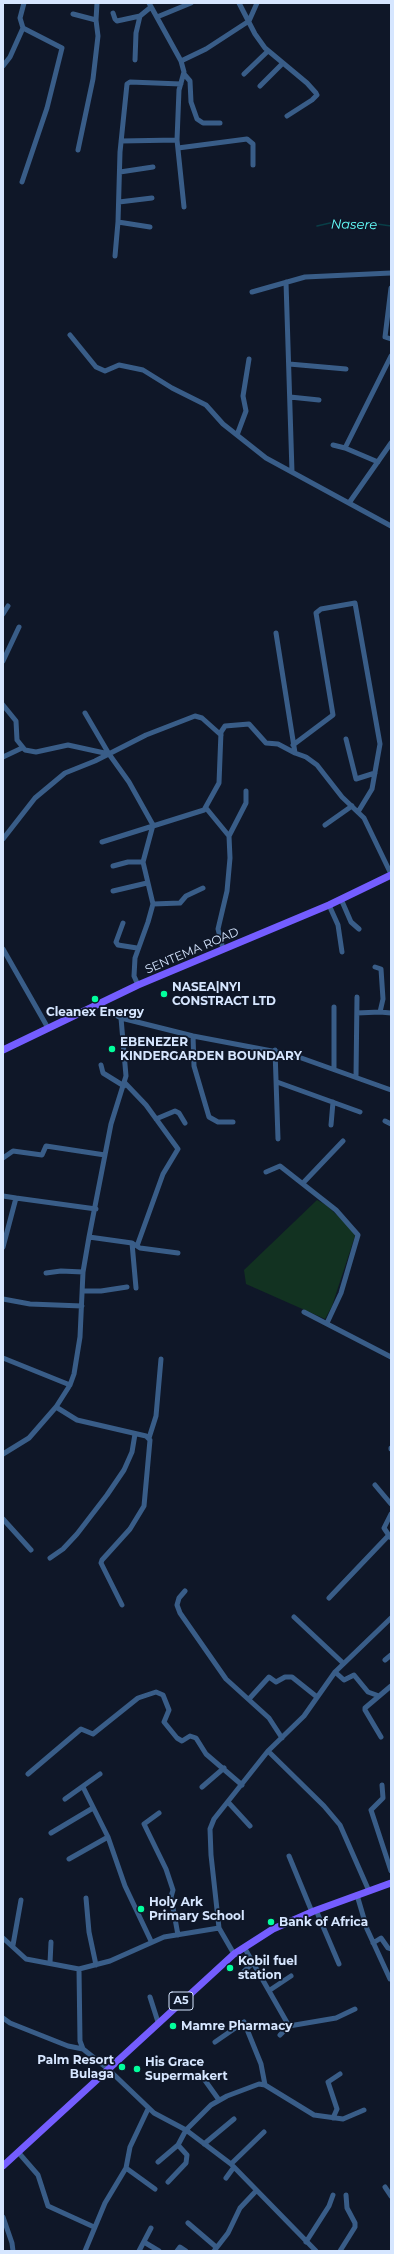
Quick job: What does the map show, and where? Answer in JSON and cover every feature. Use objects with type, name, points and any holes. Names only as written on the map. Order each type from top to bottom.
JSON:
[{"type":"main road","name":"SENTEMA ROAD","points":[[3,1050],[138,985],[329,905],[391,874]]},
{"type":"main road","name":"A5","points":[[3,2166],[158,2022],[234,1954],[273,1929],[314,1911],[391,1883]]},
{"type":"street","points":[[3,66],[10,57],[23,28],[20,18],[24,3]]},
{"type":"street","points":[[78,150],[93,79],[98,36],[96,20],[97,3]]},
{"type":"street","points":[[157,17],[191,3]]},
{"type":"street","points":[[239,3],[255,34],[268,51],[307,83],[317,95],[287,116]]},
{"type":"street","points":[[180,61],[206,49],[249,21],[257,3]]},
{"type":"street","points":[[135,60],[136,33],[140,16],[150,5],[180,61],[184,74],[190,81],[191,102],[197,119],[203,124],[220,123]]},
{"type":"street","points":[[113,13],[117,21],[140,16]]},
{"type":"street","points":[[73,14],[96,20]]},
{"type":"street","points":[[22,182],[47,108],[62,48],[23,28]]},
{"type":"street","points":[[244,74],[268,51]]},
{"type":"street","points":[[260,86],[282,64]]},
{"type":"street","points":[[184,74],[180,84],[178,140],[184,207]]},
{"type":"street","points":[[115,256],[122,141],[128,83],[180,84]]},
{"type":"street","points":[[122,141],[178,140]]},
{"type":"street","points":[[178,148],[247,140],[253,144],[253,165]]},
{"type":"street","points":[[120,172],[154,167]]},
{"type":"street","points":[[119,202],[152,198]]},
{"type":"street","points":[[118,222],[150,227]]},
{"type":"street","points":[[252,292],[286,282],[326,275],[354,276],[391,273]]},
{"type":"street","points":[[286,282],[292,472]]},
{"type":"street","points":[[391,288],[385,336],[391,339]]},
{"type":"street","points":[[70,335],[96,367],[105,371],[118,365],[143,370],[172,388],[206,405],[223,424],[266,458],[391,526]]},
{"type":"street","points":[[345,448],[391,356]]},
{"type":"street","points":[[237,435],[246,411],[244,396],[249,359]]},
{"type":"street","points":[[289,364],[346,369]]},
{"type":"street","points":[[290,397],[319,400]]},
{"type":"street","points":[[349,503],[391,443]]},
{"type":"street","points":[[333,446],[345,448],[378,462]]},
{"type":"street","points":[[293,745],[333,715],[316,613],[321,609],[355,603],[380,744],[371,792],[358,812]]},
{"type":"street","points":[[3,614],[8,606]]},
{"type":"street","points":[[3,661],[19,627]]},
{"type":"street","points":[[276,633],[295,752]]},
{"type":"street","points":[[3,705],[16,721],[17,740],[22,748]]},
{"type":"street","points":[[85,713],[109,754],[123,772],[153,824],[143,862],[153,904],[148,922],[137,948],[134,976],[138,985]]},
{"type":"street","points":[[3,839],[35,798],[65,773],[109,754],[146,735],[195,716],[202,718],[221,734]]},
{"type":"street","points":[[102,842],[153,824],[202,812],[206,808],[220,777],[221,734],[225,726],[249,724],[262,741],[278,744],[306,757],[317,765],[342,797],[358,812],[371,830],[391,874]]},
{"type":"street","points":[[346,739],[356,779],[375,773]]},
{"type":"street","points":[[3,757],[22,748],[36,752],[68,746],[109,754]]},
{"type":"street","points":[[224,949],[218,929],[227,891],[230,858],[229,836],[246,803],[246,791]]},
{"type":"street","points":[[325,825],[352,806]]},
{"type":"street","points":[[206,808],[229,836]]},
{"type":"street","points":[[113,866],[143,862]]},
{"type":"street","points":[[113,891],[148,883]]},
{"type":"street","points":[[153,904],[180,903],[186,896],[203,888]]},
{"type":"street","points":[[340,899],[351,922],[359,929]]},
{"type":"street","points":[[329,905],[338,925],[342,952]]},
{"type":"street","points":[[123,924],[116,942],[118,945],[137,948]]},
{"type":"street","points":[[3,949],[48,1028]]},
{"type":"street","points":[[375,967],[381,969],[383,999],[380,1012]]},
{"type":"street","points":[[356,1076],[357,997]]},
{"type":"street","points":[[97,1004],[121,1018],[193,1036],[275,1050],[356,1076],[391,1090]]},
{"type":"street","points":[[334,1007],[334,1069]]},
{"type":"street","points":[[357,1013],[391,1013]]},
{"type":"street","points":[[4,1450],[29,1438],[56,1407],[70,1385],[76,1363],[82,1306],[83,1272],[111,1124],[124,1084],[126,1069],[121,1018]]},
{"type":"street","points":[[193,1036],[194,1066],[209,1117],[218,1122],[233,1122]]},
{"type":"street","points":[[275,1050],[278,1139]]},
{"type":"street","points":[[101,1065],[103,1073],[124,1084],[156,1119],[178,1149],[163,1174],[135,1245],[136,1288]]},
{"type":"street","points":[[276,1082],[360,1112]]},
{"type":"street","points":[[330,1126],[334,1102]]},
{"type":"street","points":[[156,1119],[175,1111],[185,1123]]},
{"type":"street","points":[[385,1121],[391,1124]]},
{"type":"street","points":[[303,1183],[343,1140]]},
{"type":"street","points":[[3,1158],[13,1151],[42,1155],[46,1146],[105,1155]]},
{"type":"street","points":[[266,1172],[280,1166],[336,1210],[358,1235],[340,1293],[327,1323]]},
{"type":"street","points":[[3,1196],[96,1209]]},
{"type":"street","points":[[3,1247],[16,1198]]},
{"type":"street","points":[[89,1237],[178,1253]]},
{"type":"street","points":[[46,1273],[61,1271],[83,1272]]},
{"type":"street","points":[[83,1291],[101,1291],[127,1287]]},
{"type":"street","points":[[3,1299],[30,1304],[82,1306]]},
{"type":"street","points":[[304,1312],[391,1357]]},
{"type":"street","points":[[3,1358],[70,1385]]},
{"type":"street","points":[[122,1605],[101,1563],[130,1529],[144,1506],[150,1442],[149,1438],[156,1416],[161,1359]]},
{"type":"street","points":[[56,1407],[77,1420],[149,1438]]},
{"type":"street","points":[[50,1558],[63,1549],[77,1534],[107,1495],[124,1470],[132,1452],[135,1434]]},
{"type":"street","points":[[375,1485],[391,1504]]},
{"type":"street","points":[[328,1598],[390,1536],[384,1528],[391,1514]]},
{"type":"street","points":[[3,1519],[31,1550]]},
{"type":"street","points":[[185,1591],[177,1605],[180,1613],[226,1679],[270,1718],[282,1738]]},
{"type":"street","points":[[294,1617],[343,1663]]},
{"type":"street","points":[[234,1954],[219,1928],[210,1830],[218,1812],[242,1785],[268,1751],[304,1716],[343,1663],[391,1618]]},
{"type":"street","points":[[385,1660],[391,1655]]},
{"type":"street","points":[[335,1672],[344,1680],[354,1675],[368,1692],[379,1696]]},
{"type":"street","points":[[249,1699],[269,1677],[276,1682],[285,1677],[292,1677],[317,1697]]},
{"type":"street","points":[[381,1737],[365,1708],[391,1686]]},
{"type":"street","points":[[28,1774],[81,1729],[94,1734],[138,1698],[156,1692],[163,1695],[169,1710],[164,1722],[177,1738],[180,1741],[193,1736],[196,1738],[206,1754],[242,1785]]},
{"type":"street","points":[[268,1751],[324,1806],[340,1825],[369,1891]]},
{"type":"street","points":[[202,1787],[224,1768]]},
{"type":"street","points":[[65,1799],[100,1774]]},
{"type":"street","points":[[382,1785],[383,1798],[371,1810],[391,1871]]},
{"type":"street","points":[[83,1787],[108,1837],[125,1886],[151,1941]]},
{"type":"street","points":[[228,1802],[250,1826]]},
{"type":"street","points":[[51,1833],[94,1808]]},
{"type":"street","points":[[159,1813],[144,1824],[166,1869],[173,1890],[171,1897],[178,1935]]},
{"type":"street","points":[[69,1859],[108,1837]]},
{"type":"street","points":[[289,1856],[339,1964]]},
{"type":"street","points":[[357,1895],[373,1943],[390,1979]]},
{"type":"street","points":[[86,1898],[89,1932],[96,1965]]},
{"type":"street","points":[[13,1945],[21,1900]]},
{"type":"street","points":[[3,1938],[13,1945],[26,1959],[79,1969],[125,1955],[151,1941],[219,1928]]},
{"type":"street","points":[[373,1943],[381,1938],[388,1948],[391,1949]]},
{"type":"street","points":[[50,1963],[51,1942]]},
{"type":"street","points":[[244,1947],[270,1990],[289,2026]]},
{"type":"street","points":[[242,1973],[253,1963]]},
{"type":"street","points":[[79,1969],[80,2041],[83,2049]]},
{"type":"street","points":[[270,1990],[291,1976]]},
{"type":"street","points":[[150,1998],[158,2022]]},
{"type":"street","points":[[280,2034],[289,2026],[331,2019],[355,2009]]},
{"type":"street","points":[[3,2018],[10,2023],[68,2046],[83,2049],[108,2069],[148,2109],[186,2130],[233,2166],[316,2251]]},
{"type":"street","points":[[215,2042],[244,2022],[261,2064],[265,2085]]},
{"type":"street","points":[[333,2118],[337,2110],[328,2082],[340,2074]]},
{"type":"street","points":[[204,2079],[219,2100]]},
{"type":"street","points":[[158,2162],[178,2145],[186,2130],[219,2100],[259,2084],[265,2085],[314,2115],[343,2119],[364,2110]]},
{"type":"street","points":[[85,2251],[105,2203],[126,2168],[130,2147],[148,2109]]},
{"type":"street","points":[[204,2144],[234,2118]]},
{"type":"street","points":[[226,2178],[233,2166],[264,2132]]},
{"type":"street","points":[[168,2182],[186,2163],[187,2155],[178,2145]]},
{"type":"street","points":[[18,2152],[38,2175],[48,2206],[94,2227]]},
{"type":"street","points":[[126,2168],[154,2189]]},
{"type":"street","points":[[385,2187],[391,2196]]},
{"type":"street","points":[[188,2223],[215,2249],[228,2233],[240,2208],[256,2191]]},
{"type":"street","points":[[306,2242],[329,2206],[333,2195]]},
{"type":"street","points":[[340,2251],[355,2227],[355,2223],[347,2208],[346,2195]]},
{"type":"street","points":[[3,2218],[12,2243],[13,2251]]},
{"type":"street","points":[[139,2251],[151,2228]]},
{"type":"street","points":[[144,2242],[159,2251]]},
{"type":"street","points":[[177,2251],[180,2247],[186,2251]]},
{"type":"green space","points":[[317,1200],[326,1205],[349,1226],[355,1236],[332,1306],[325,1319],[246,1284],[244,1270]]},
{"type":"waterway","name":"Nasere","points":[[317,226],[330,223],[370,223],[391,226]]},
{"type":"place","name":"NASEA|NYI CONSTRACT LTD","points":[[164,994]]},
{"type":"place","name":"Cleanex Energy","points":[[95,999]]},
{"type":"place","name":"EBENEZER KINDERGARDEN BOUNDARY","points":[[112,1049]]},
{"type":"place","name":"Holy Ark Primary School","points":[[141,1909]]},
{"type":"place","name":"Bank of Africa","points":[[271,1922]]},
{"type":"place","name":"Kobil fuel station","points":[[230,1968]]},
{"type":"place","name":"Mamre Pharmacy","points":[[173,2026]]},
{"type":"place","name":"Palm Resort Bulaga","points":[[122,2067]]},
{"type":"place","name":"His Grace Supermakert","points":[[137,2069]]}]
